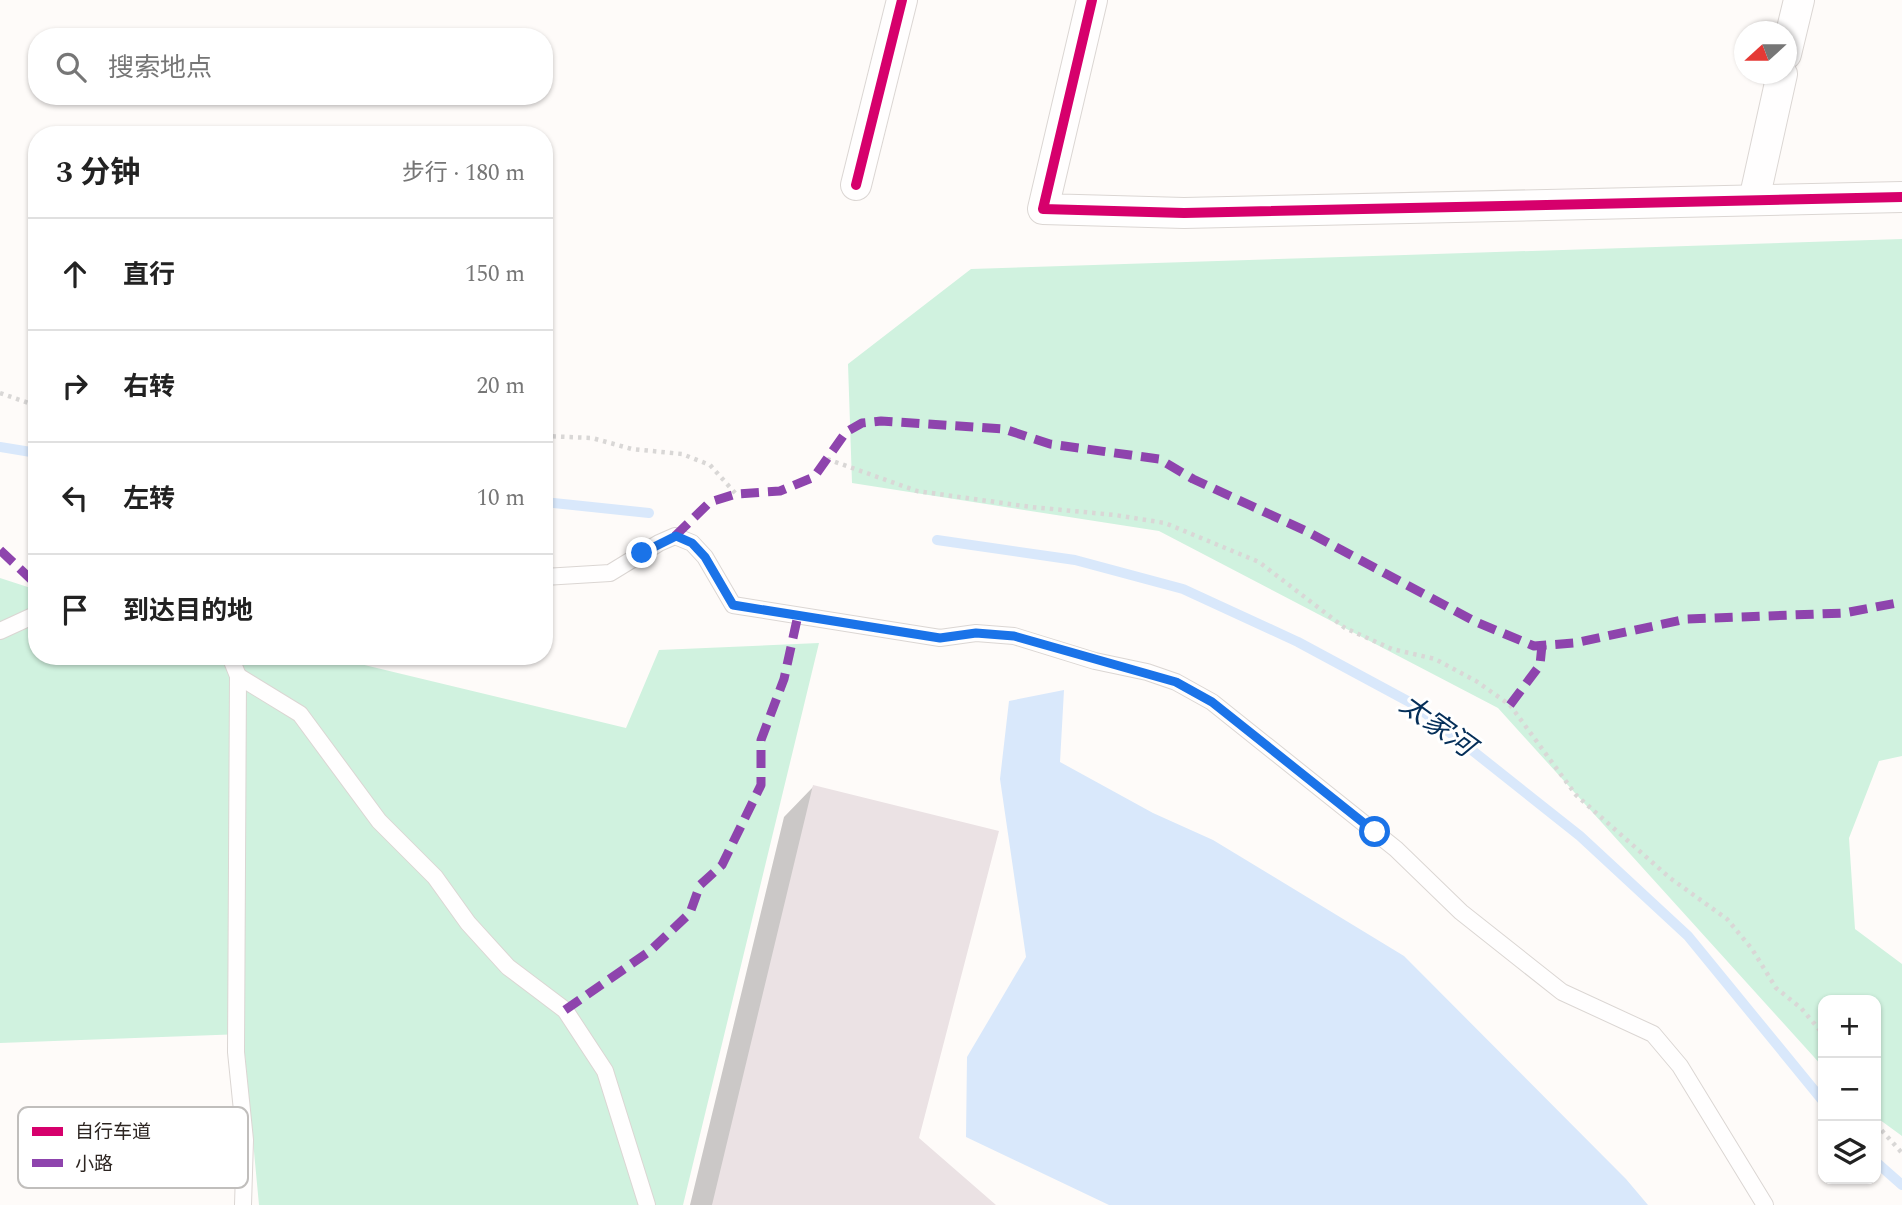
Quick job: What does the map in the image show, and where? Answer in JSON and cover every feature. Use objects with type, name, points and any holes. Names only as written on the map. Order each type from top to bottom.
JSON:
[{"type":"street","points":[[856,185],[902,0]]},
{"type":"street","points":[[1092,0],[1043,209],[1184,213],[1902,197]]},
{"type":"street","points":[[1794,21],[1798,0]]},
{"type":"street","points":[[1754,200],[1780,84]]},
{"type":"lane","points":[[553,576],[610,573],[659,543],[676,536],[692,543],[705,557],[733,605],[940,638],[976,633],[1014,636],[1176,682],[1212,702],[1385,840],[1461,912],[1562,992],[1653,1034],[1680,1066],[1765,1205]]},
{"type":"lane","points":[[0,631],[28,618]]},
{"type":"lane","points":[[234,665],[238,676],[236,1052],[242,1107]]},
{"type":"lane","points":[[238,676],[300,714],[379,821],[435,877],[468,923],[508,967],[565,1010],[605,1070],[647,1205]]},
{"type":"path","points":[[0,393],[28,403]]},
{"type":"path","points":[[553,436],[592,438],[632,449],[682,454],[710,465],[736,494]]},
{"type":"path","points":[[827,458],[917,491],[1031,508],[1115,515],[1165,523],[1259,562],[1345,628],[1392,649],[1435,659],[1476,681],[1510,705],[1576,795],[1670,878],[1727,919],[1752,949],[1776,988],[1801,1008],[1818,1028]]},
{"type":"path","points":[[1881,1130],[1902,1153]]},
{"type":"green space","points":[[1902,239],[1902,756],[1879,761],[1849,838],[1855,929],[1902,964],[1902,1136],[1881,1121],[1881,995],[1818,995],[1818,1061],[1498,708],[1159,531],[852,483],[848,364],[971,269]]},
{"type":"green space","points":[[0,578],[28,587],[28,665],[364,665],[626,728],[659,650],[819,643],[683,1205],[259,1205],[243,1034],[0,1043]]},
{"type":"water","points":[[1064,690],[1060,762],[1153,813],[1213,840],[1404,956],[1626,1179],[1648,1205],[1109,1205],[966,1137],[967,1057],[1026,957],[1000,779],[1009,701]]},
{"type":"building","points":[[813,785],[999,831],[919,1138],[996,1205],[712,1205]]},
{"type":"waterway","name":"太家河","points":[[0,447],[28,452]]},
{"type":"waterway","name":"太家河","points":[[553,503],[649,513]]},
{"type":"waterway","name":"太家河","points":[[937,540],[1075,560],[1183,589],[1298,642],[1415,705],[1580,836],[1688,936],[1818,1095]]},
{"type":"waterway","name":"太家河","points":[[1881,1166],[1902,1185]]},
{"type":"marked path","points":[[675,536],[710,502],[736,494],[780,491],[814,477],[846,432],[862,423],[881,421],[1004,429],[1050,444],[1159,459],[1193,479],[1306,531],[1476,622],[1534,646],[1574,643],[1687,619],[1844,613],[1902,602]]},
{"type":"marked path","points":[[0,550],[28,576]]},
{"type":"marked path","points":[[565,1010],[650,951],[690,913],[700,885],[722,865],[761,785],[761,740],[784,679],[798,615]]},
{"type":"marked path","points":[[1510,705],[1540,665],[1542,645]]},
{"type":"cycle path","points":[[856,185],[902,0]]},
{"type":"cycle path","points":[[1092,0],[1043,209],[1184,213],[1902,197]]},
{"type":"route","points":[[642,553],[676,536],[692,543],[705,557],[733,605],[940,638],[976,633],[1014,636],[1176,682],[1212,702],[1375,832]]}]
